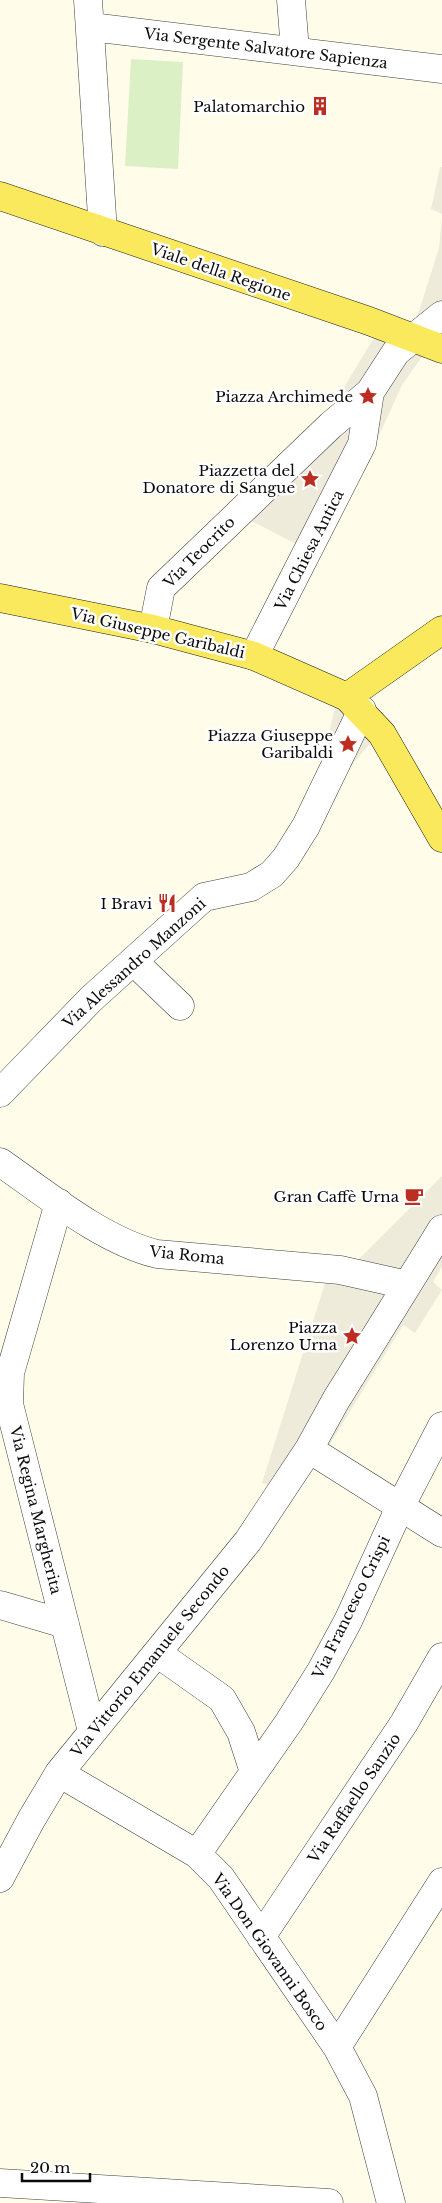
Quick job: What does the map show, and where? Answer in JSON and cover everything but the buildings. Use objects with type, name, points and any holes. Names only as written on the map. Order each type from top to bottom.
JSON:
[{"type":"main road","name":"Viale della Regione","points":[[0,196],[442,349]]},
{"type":"main road","name":"Via Giuseppe Garibaldi","points":[[0,598],[153,629],[254,656],[354,704],[382,734],[442,838]]},
{"type":"main road","points":[[354,704],[442,630]]},
{"type":"street","points":[[88,0],[103,232]]},
{"type":"street","points":[[291,0],[295,50]]},
{"type":"street","name":"Via Sergente Salvatore Sapienza","points":[[90,27],[442,69]]},
{"type":"street","points":[[370,392],[396,352],[442,315]]},
{"type":"street","name":"Via Teocrito","points":[[153,629],[161,588],[332,425],[370,392]]},
{"type":"street","name":"Via Chiesa Antica","points":[[254,656],[362,444],[370,392]]},
{"type":"street","name":"Via Alessandro Manzoni","points":[[0,1093],[91,999],[204,897],[251,887],[272,874],[286,858],[306,826],[328,782],[354,704]]},
{"type":"street","points":[[133,961],[180,1006]]},
{"type":"street","name":"Via Roma","points":[[0,1162],[59,1203],[132,1248],[157,1254],[278,1263],[340,1270],[407,1285]]},
{"type":"street","name":"Via Regina Margherita","points":[[59,1203],[5,1374],[9,1404],[92,1730]]},
{"type":"street","name":"Via Vittorio Emanuele Secondo","points":[[1,1874],[59,1773],[92,1730],[248,1542],[309,1449],[442,1230]]},
{"type":"street","name":"Via Francesco Crispi","points":[[197,1854],[321,1671],[348,1621],[400,1507],[442,1426]]},
{"type":"street","points":[[309,1449],[442,1533]]},
{"type":"street","points":[[0,1606],[65,1624]]},
{"type":"street","points":[[157,1652],[222,1699],[241,1732],[254,1772]]},
{"type":"street","name":"Via Raffaello Sanzio","points":[[261,1937],[404,1723],[442,1657]]},
{"type":"street","name":"Via Don Giovanni Bosco","points":[[59,1773],[197,1854],[221,1878],[337,2047],[363,2096],[392,2203]]},
{"type":"street","points":[[337,2047],[442,1882]]},
{"type":"street","points":[[0,2182],[146,2197],[329,2203]]},
{"type":"green space","points":[[131,59],[183,62],[178,169],[125,166]]},
{"type":"shaded area","points":[[440,167],[442,167],[442,214],[431,209]]},
{"type":"shaded area","points":[[442,218],[442,337],[431,344],[402,385],[373,449],[296,544],[238,514],[332,407],[381,326],[408,335],[420,308],[439,248]]},
{"type":"shaded area","name":"Piazza Giuseppe Garibaldi","points":[[347,697],[372,741],[347,771],[319,777],[334,711]]},
{"type":"shaded area","name":"Piazza Lorenzo Urna","points":[[442,1176],[442,1267],[433,1282],[442,1290],[415,1333],[403,1325],[322,1457],[282,1490],[262,1483],[327,1277],[355,1263]]},
{"type":"place","name":"Palatomarchio","points":[[320,106]]},
{"type":"place","name":"Piazza Archimede","points":[[368,396]]},
{"type":"place","name":"Piazzetta del Donatore di Sangue","points":[[310,479]]},
{"type":"place","name":"Piazza Giuseppe Garibaldi","points":[[348,744]]},
{"type":"place","name":"I Bravi","points":[[167,903]]},
{"type":"place","name":"Gran Caffè Urna","points":[[414,1196]]},
{"type":"place","name":"Piazza Lorenzo Urna","points":[[352,1336]]}]
